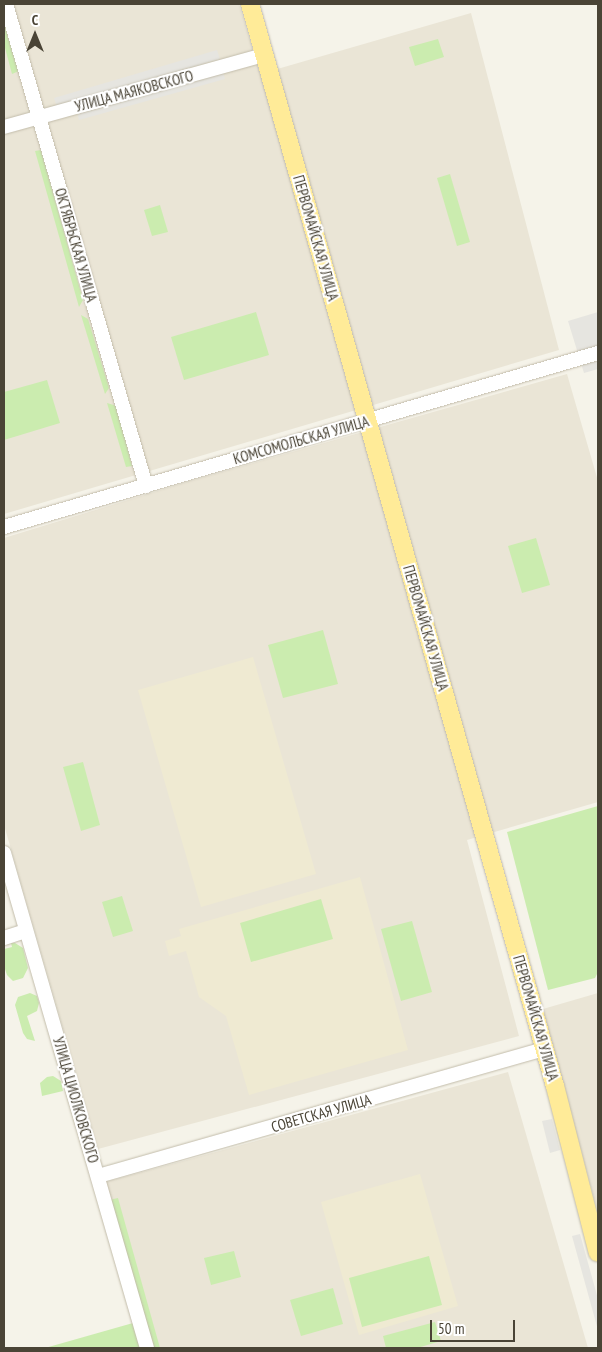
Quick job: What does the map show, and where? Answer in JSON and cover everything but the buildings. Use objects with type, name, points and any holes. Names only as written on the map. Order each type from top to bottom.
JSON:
[{"type":"main road","name":"ПЕРВОМАЙСКАЯ УЛИЦА","points":[[250,4],[545,1049],[598,1253]]},
{"type":"street","name":"ОКТЯБРЬСКАЯ УЛИЦА","points":[[6,4],[146,486]]},
{"type":"street","name":"УЛИЦА МАЯКОВСКОГО","points":[[4,127],[264,55]]},
{"type":"street","name":"КОМСОМОЛЬСКАЯ УЛИЦА","points":[[4,527],[598,353]]},
{"type":"street","name":"УЛИЦА ЦИОЛКОВСКОГО","points":[[4,853],[147,1348]]},
{"type":"street","points":[[4,938],[26,931]]},
{"type":"street","name":"СОВЕТСКАЯ УЛИЦА","points":[[98,1176],[545,1049]]},
{"type":"shaded area","points":[[4,4],[239,4],[260,74],[471,13],[559,350],[4,514]]},
{"type":"shaded area","points":[[217,50],[220,59],[57,107],[54,98]]},
{"type":"shaded area","points":[[223,71],[225,79],[79,120],[77,113]]},
{"type":"shaded area","points":[[598,312],[598,369],[584,373],[568,321]]},
{"type":"shaded area","points":[[567,374],[598,481],[598,802],[467,840],[519,1036],[98,1149],[4,825],[4,538],[190,481]]},
{"type":"shaded area","points":[[253,657],[316,874],[201,907],[138,690]]},
{"type":"shaded area","points":[[360,877],[408,1050],[249,1095],[226,1016],[199,997],[186,951],[169,956],[165,941],[181,936],[179,929]]},
{"type":"shaded area","points":[[598,993],[598,1213],[543,1009]]},
{"type":"shaded area","points":[[508,1072],[588,1348],[149,1348],[102,1183]]},
{"type":"shaded area","points":[[552,1119],[560,1150],[550,1153],[542,1121]]},
{"type":"shaded area","points":[[420,1174],[458,1306],[359,1335],[321,1202]]},
{"type":"shaded area","points":[[580,1234],[598,1299],[598,1330],[572,1236]]},
{"type":"green space","points":[[4,19],[19,71],[12,74],[4,44]]},
{"type":"green space","points":[[438,39],[444,57],[415,66],[409,47]]},
{"type":"green space","points":[[41,150],[83,300],[79,307],[35,151]]},
{"type":"green space","points":[[450,174],[470,242],[457,246],[437,178]]},
{"type":"green space","points":[[160,205],[168,232],[152,236],[144,210]]},
{"type":"green space","points":[[256,312],[269,355],[184,380],[171,337]]},
{"type":"green space","points":[[81,315],[88,319],[109,388],[105,394]]},
{"type":"green space","points":[[47,380],[60,423],[4,440],[4,392]]},
{"type":"green space","points":[[107,403],[117,406],[132,466],[126,467]]},
{"type":"green space","points":[[536,538],[550,585],[522,593],[508,546]]},
{"type":"green space","points":[[323,630],[338,684],[283,698],[268,645]]},
{"type":"green space","points":[[83,762],[100,825],[81,831],[63,767]]},
{"type":"green space","points":[[598,806],[598,972],[595,978],[548,990],[507,832]]},
{"type":"green space","points":[[122,896],[133,931],[113,937],[102,902]]},
{"type":"green space","points":[[321,899],[333,939],[251,962],[240,923]]},
{"type":"green space","points":[[412,921],[432,992],[401,1001],[381,929]]},
{"type":"green space","points":[[11,943],[15,943],[23,948],[28,968],[23,978],[13,981],[7,975],[4,966],[4,949],[12,947]]},
{"type":"green space","points":[[30,993],[37,996],[39,1003],[37,1011],[27,1016],[35,1041],[27,1039],[23,1033],[15,1005],[18,997]]},
{"type":"green space","points":[[53,1076],[61,1081],[63,1091],[42,1096],[40,1083],[47,1077]]},
{"type":"green space","points":[[118,1198],[160,1348],[152,1348],[109,1200]]},
{"type":"green space","points":[[234,1251],[241,1277],[211,1285],[204,1258]]},
{"type":"green space","points":[[429,1256],[442,1305],[362,1327],[349,1278]]},
{"type":"green space","points":[[333,1288],[343,1324],[301,1336],[290,1300]]},
{"type":"green space","points":[[435,1322],[441,1341],[417,1348],[386,1348],[383,1336]]},
{"type":"green space","points":[[133,1323],[140,1348],[45,1348]]}]
